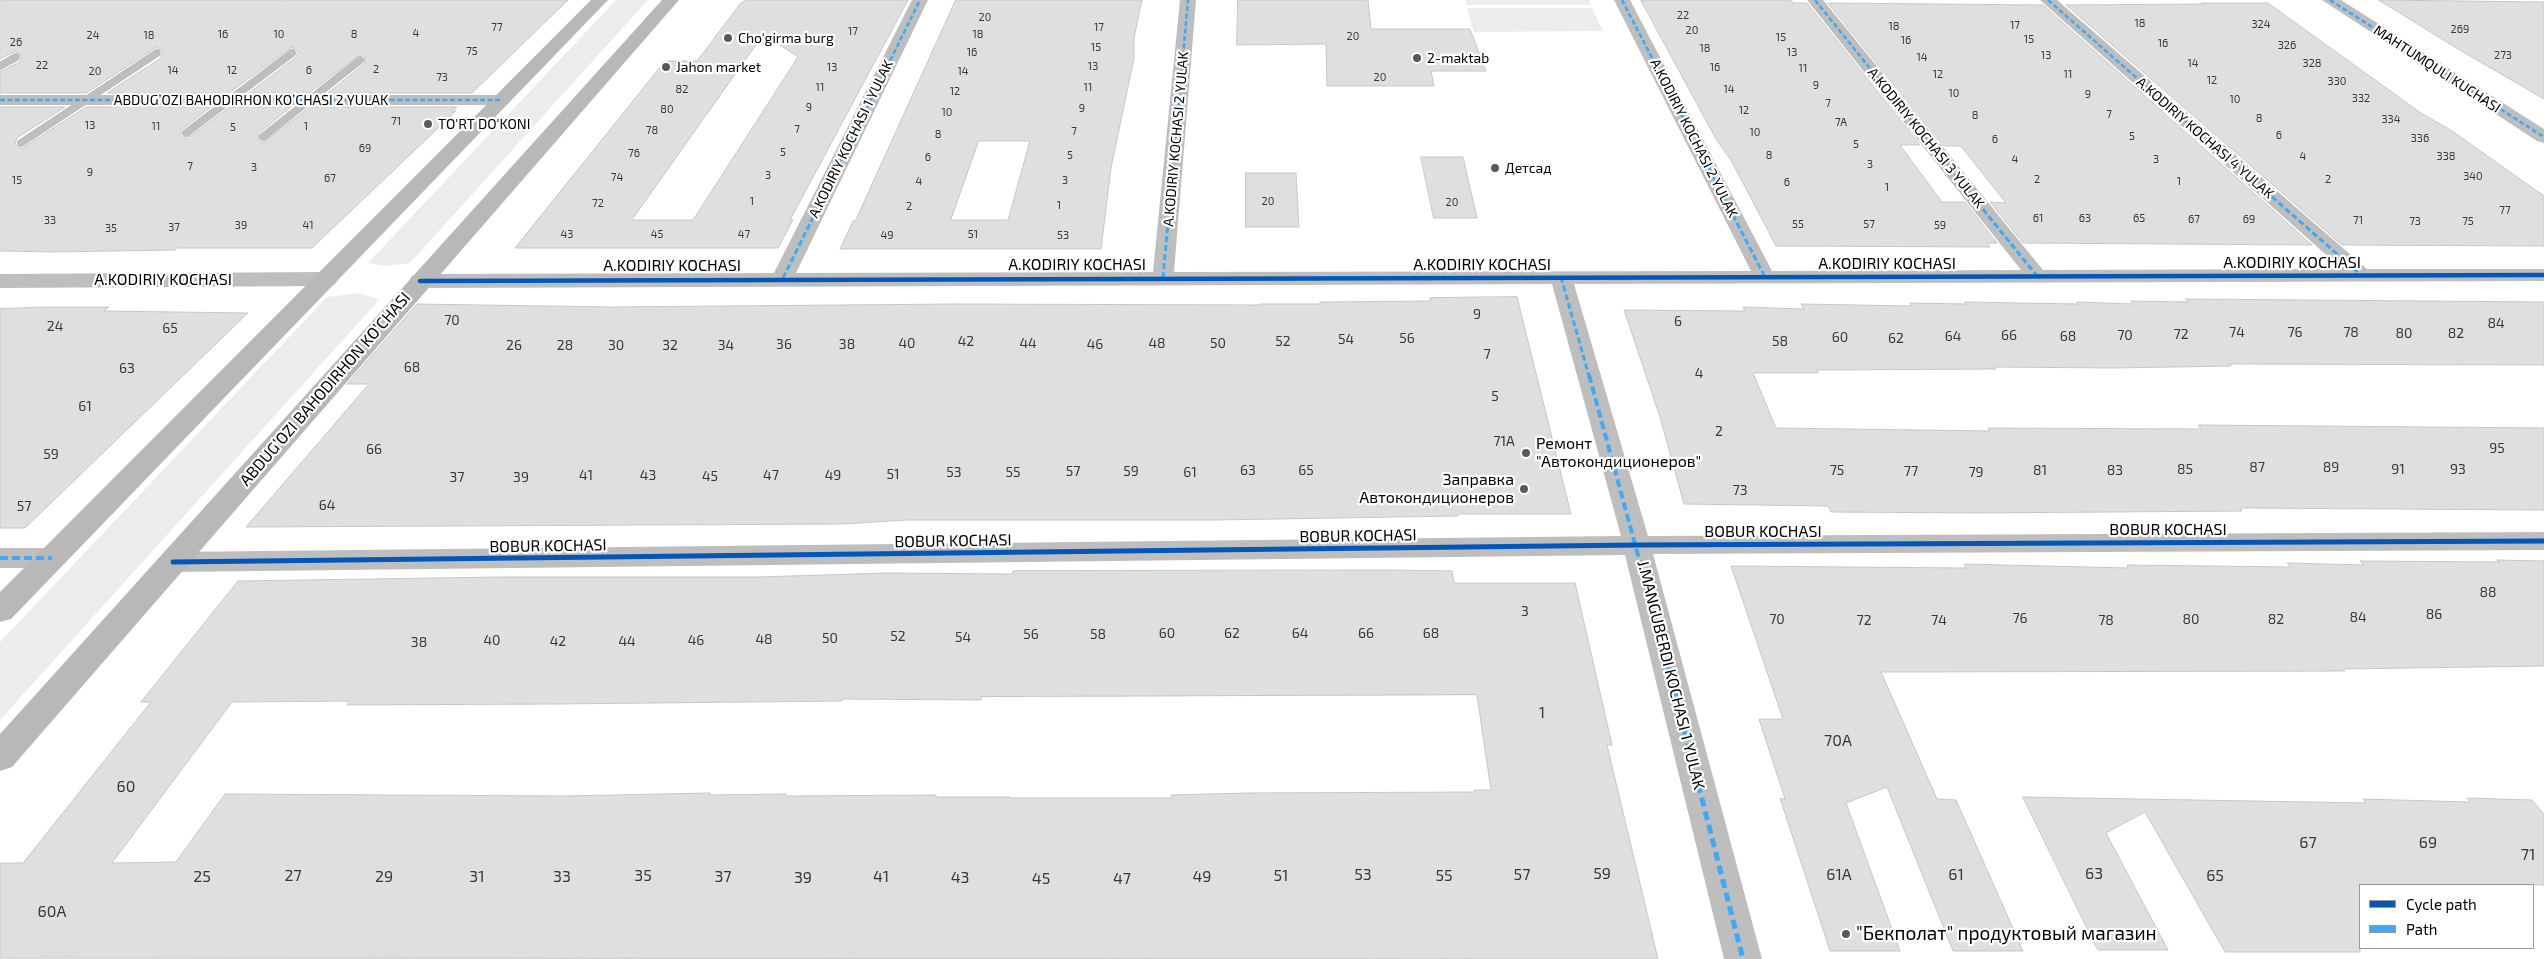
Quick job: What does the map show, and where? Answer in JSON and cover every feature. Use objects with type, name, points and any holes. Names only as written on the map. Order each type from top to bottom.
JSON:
[{"type":"main road","points":[[0,611],[600,0]]},
{"type":"main road","name":"ABDUG’OZI BAHODIRHON KO’CHASI","points":[[0,757],[671,0]]},
{"type":"street","name":"A.KODIRIY KOCHASI 1 YULAK","points":[[783,278],[920,0]]},
{"type":"street","name":"A.KODIRIY KOCHASI 2 YULAK","points":[[1164,278],[1188,0]]},
{"type":"street","name":"A.KODIRIY KOCHASI 2 YULAK","points":[[1622,0],[1765,277]]},
{"type":"street","name":"A.KODIRIY KOCHASI 3 YULAK","points":[[1815,0],[2037,276]]},
{"type":"street","name":"A.KODIRIY KOCHASI 4 YULAK","points":[[2048,0],[2362,276]]},
{"type":"street","name":"MAHTUMQULI KUCHASI","points":[[2330,0],[2544,137]]},
{"type":"street","name":"ABDUG’OZI BAHODIRHON KO’CHASI 2 YULAK","points":[[0,100],[502,100]]},
{"type":"street","name":"A.KODIRIY KOCHASI","points":[[420,281],[783,278],[2544,275]]},
{"type":"street","name":"J.MANGUBERDI KOCHASI 1 YULAK","points":[[1560,277],[1637,545],[1743,959]]},
{"type":"street","name":"A.KODIRIY KOCHASI","points":[[0,281],[326,279]]},
{"type":"street","name":"BOBUR KOCHASI","points":[[173,562],[1637,545],[2544,541]]},
{"type":"street","points":[[0,558],[52,558]]},
{"type":"lane","points":[[20,143],[157,52]]},
{"type":"lane","points":[[186,133],[292,53]]},
{"type":"lane","points":[[0,66],[16,57]]},
{"type":"lane","points":[[263,137],[360,60]]},
{"type":"shaded area","points":[[616,0],[648,0],[410,263],[386,266],[368,263]]},
{"type":"shaded area","points":[[1465,0],[1589,0],[1591,5],[1467,5]]},
{"type":"shaded area","points":[[1467,8],[1592,8],[1603,31],[1474,32]]},
{"type":"shaded area","points":[[360,293],[379,300],[0,720],[0,642],[327,297]]},
{"type":"building","points":[[0,0],[568,0],[472,93],[328,93],[364,64],[365,57],[360,54],[309,93],[249,93],[296,57],[298,52],[292,47],[229,93],[107,93],[161,58],[163,52],[157,47],[86,93],[0,93],[0,72],[19,62],[22,57],[16,51],[0,59]]},
{"type":"building","points":[[746,0],[908,0],[790,220],[793,220],[778,248],[515,248],[665,61],[697,61],[740,4]],"holes":[[[764,34],[798,57],[693,220],[632,220]]]},
{"type":"building","points":[[956,0],[1142,0],[1134,38],[1134,58],[1111,168],[1101,249],[840,249],[853,221],[855,221]],"holes":[[[979,141],[1030,141],[1008,220],[951,220]]]},
{"type":"building","points":[[1238,0],[1368,0],[1371,29],[1470,29],[1486,71],[1431,71],[1434,86],[1327,86],[1326,44],[1237,45]]},
{"type":"building","points":[[1641,0],[1791,0],[1793,3],[1807,3],[1920,145],[1900,145],[1942,202],[1965,202],[1997,243],[1987,243],[1990,247],[1776,246],[1732,162],[1716,139]]},
{"type":"building","points":[[2379,0],[2544,2],[2544,99],[2458,49]]},
{"type":"building","points":[[1828,3],[2043,5],[2312,245],[2023,243],[1990,202],[2006,203],[1961,146],[1944,146]]},
{"type":"building","points":[[2268,3],[2421,113],[2452,131],[2544,196],[2544,246],[2342,245],[2066,5]]},
{"type":"building","points":[[0,107],[65,107],[17,138],[15,144],[21,149],[86,107],[211,107],[181,130],[181,136],[186,139],[230,107],[291,107],[259,133],[258,140],[263,143],[310,107],[457,107],[452,111],[456,111],[312,248],[177,248],[175,250],[52,252],[0,251]]},
{"type":"building","points":[[1421,157],[1463,157],[1477,218],[1434,218]]},
{"type":"building","points":[[1246,173],[1296,173],[1299,227],[1246,227]]},
{"type":"building","points":[[1517,297],[1571,514],[1458,514],[1458,516],[1215,520],[906,520],[843,524],[246,527],[369,384],[347,384],[417,304],[612,307],[955,304],[1260,305],[1320,304],[1320,302],[1431,301],[1430,298]]},
{"type":"building","points":[[2186,299],[2544,302],[2544,365],[2230,364],[2231,366],[2115,368],[1995,367],[1996,369],[1817,370],[1818,373],[1753,373],[1776,428],[1990,431],[1988,428],[2201,429],[2198,425],[2544,428],[2544,510],[2240,508],[2242,511],[1831,512],[1828,506],[1684,504],[1660,417],[1624,310],[1745,311],[1743,307],[1804,309],[1801,304],[1912,306],[1910,303],[1966,304],[1965,302],[2133,304],[2131,301],[2188,302]]},
{"type":"building","points":[[109,307],[104,311],[248,313],[25,528],[0,528],[0,309]]},
{"type":"building","points":[[2497,560],[2544,561],[2544,666],[2343,669],[2345,671],[1881,672],[1937,799],[1956,800],[2023,951],[1953,951],[1887,787],[1846,803],[1900,951],[1830,951],[1780,798],[1785,799],[1759,719],[1783,719],[1731,566],[1966,568],[1964,564],[2128,568],[2127,565],[2291,567],[2287,563],[2364,565],[2360,561],[2499,562]]},
{"type":"building","points":[[1013,571],[1452,571],[1454,583],[1575,583],[1612,745],[1607,745],[1658,959],[0,958],[0,863],[23,863],[151,702],[141,702],[238,581],[500,577],[759,577],[887,573],[1012,574]],"holes":[[[1477,695],[1491,790],[1474,790],[1475,792],[1247,793],[1171,795],[1171,798],[1010,798],[936,797],[936,795],[785,796],[786,794],[710,795],[710,793],[564,796],[225,794],[176,862],[112,863],[232,702],[349,701],[347,705],[556,704],[842,701],[842,699],[981,700],[981,697]]]},
{"type":"building","points":[[2023,797],[2366,803],[2363,799],[2470,802],[2467,798],[2532,800],[2544,814],[2544,885],[2359,884],[2360,952],[2225,952],[2145,812],[2106,833],[2168,950],[2098,950]]},
{"type":"marked path","points":[[783,278],[920,0]]},
{"type":"marked path","points":[[1163,278],[1188,0]]},
{"type":"marked path","points":[[1622,0],[1765,277]]},
{"type":"marked path","points":[[1815,0],[2037,276]]},
{"type":"marked path","points":[[2048,0],[2361,275]]},
{"type":"marked path","points":[[2330,0],[2544,137]]},
{"type":"marked path","points":[[0,100],[502,100]]},
{"type":"marked path","points":[[1561,277],[1637,545],[1743,959]]},
{"type":"marked path","points":[[0,558],[52,558]]},
{"type":"cycle path","points":[[420,281],[2544,275]]},
{"type":"cycle path","points":[[173,562],[1637,545],[2544,541]]},
{"type":"place","name":"Cho'girma burg","points":[[728,38]]},
{"type":"place","name":"2-maktab","points":[[1417,58]]},
{"type":"place","name":"Jahon market","points":[[666,67]]},
{"type":"place","name":"TO'RT DO'KONI","points":[[428,124]]},
{"type":"place","name":"Детсад","points":[[1495,168]]},
{"type":"place","name":"Ремонт \"Автокондиционеров\"","points":[[1526,453]]},
{"type":"place","name":"Заправка Автокондиционеров","points":[[1524,489]]},
{"type":"place","name":"\"Бекполат\" продуктовый магазин","points":[[1846,934]]}]
